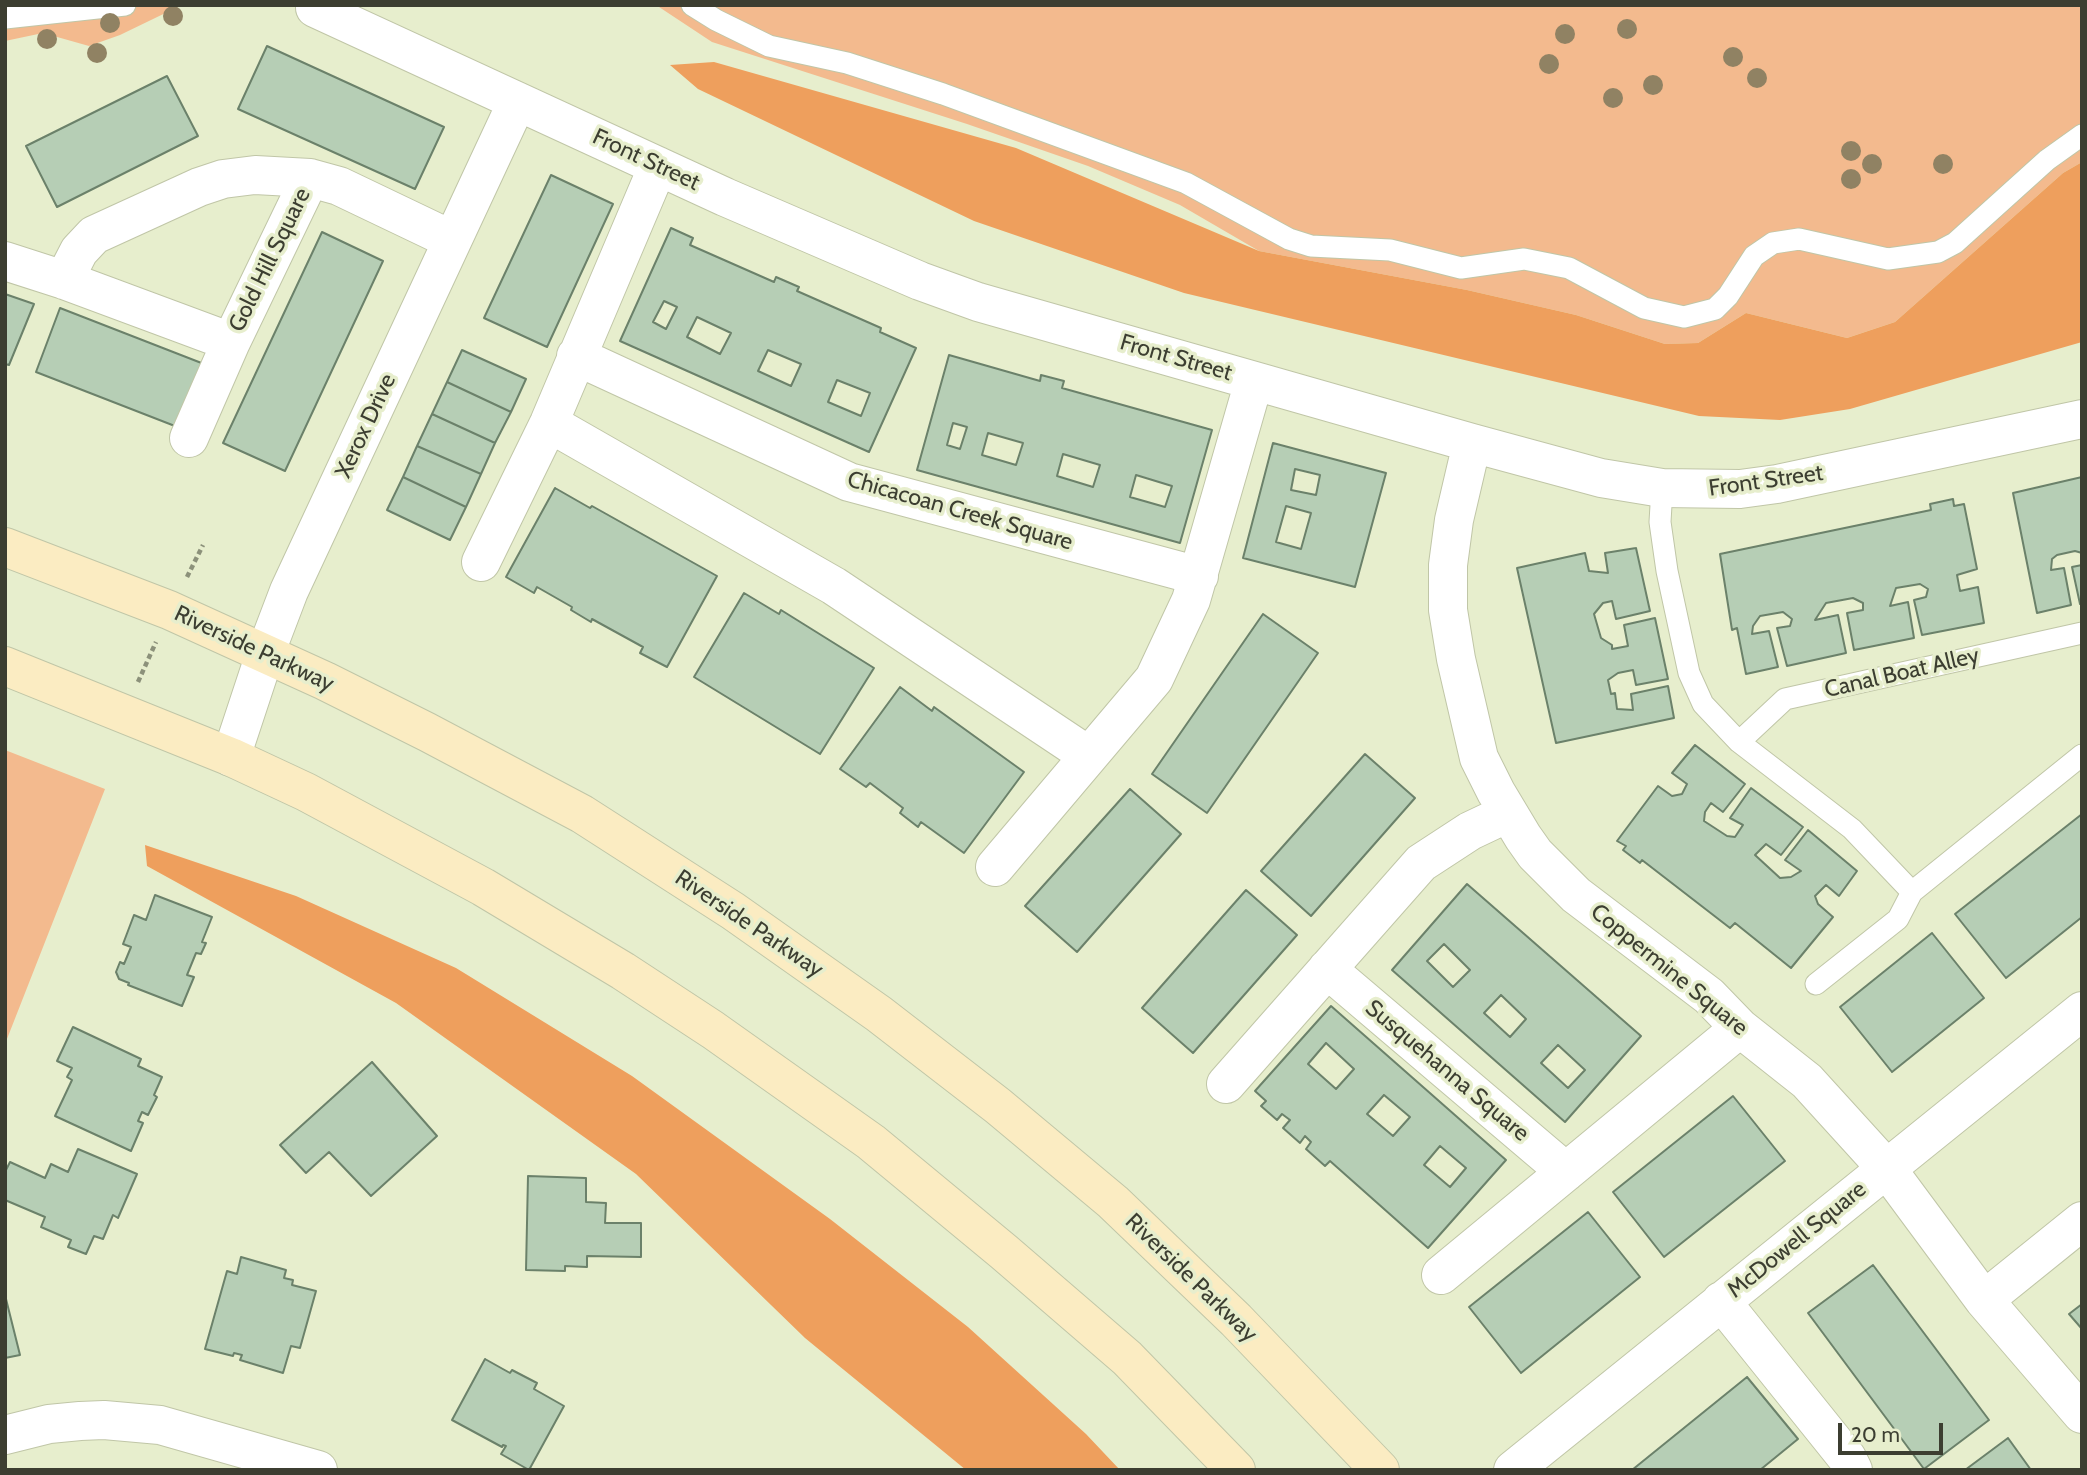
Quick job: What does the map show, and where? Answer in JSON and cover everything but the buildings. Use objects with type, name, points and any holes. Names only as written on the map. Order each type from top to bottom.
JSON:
[{"type":"main road","name":"Riverside Parkway","points":[[5,547],[169,610],[427,732],[582,814],[733,911],[878,1014],[998,1106],[1112,1202],[1236,1320],[1380,1470]]},
{"type":"main road","points":[[5,666],[231,757],[306,792],[483,887],[623,971],[724,1038],[871,1143],[1127,1358],[1236,1470]]},
{"type":"street","name":"Front Street","points":[[315,8],[737,202],[978,302],[1601,478],[1662,488],[1740,489],[1777,484],[2082,419]]},
{"type":"street","name":"Xerox Drive","points":[[231,757],[264,654],[289,592],[517,102]]},
{"type":"street","points":[[481,562],[549,422],[658,166]]},
{"type":"street","name":"Gold Hill Square","points":[[64,280],[79,251],[94,235],[199,187],[223,179],[254,176],[310,178],[339,186],[452,240]]},
{"type":"street","name":"Gold Hill Square","points":[[189,438],[231,342],[310,178]]},
{"type":"street","name":"Gold Hill Square","points":[[5,261],[231,342]]},
{"type":"street","name":"Chicacoan Creek Square","points":[[576,356],[849,482],[1199,576]]},
{"type":"street","points":[[995,867],[1154,679],[1191,600],[1254,381]]},
{"type":"street","points":[[549,422],[835,586],[1089,756]]},
{"type":"street","name":"Coppermine Square","points":[[1472,443],[1454,520],[1448,565],[1448,610],[1479,758],[1508,813],[1535,854],[1576,895],[1709,996],[1740,1028],[1807,1082],[1887,1168],[1984,1300],[2082,1414]]},
{"type":"street","points":[[1226,1084],[1421,863],[1470,831],[1508,813]]},
{"type":"street","name":"Susquehanna Square","points":[[1327,969],[1566,1172]]},
{"type":"street","name":"McDowell Square","points":[[1513,1470],[2082,1010]]},
{"type":"street","points":[[1441,1275],[1740,1028]]},
{"type":"street","points":[[1984,1300],[2082,1221]]},
{"type":"street","points":[[1721,1301],[1844,1466]]},
{"type":"street","points":[[5,1435],[49,1424],[80,1421],[104,1420],[160,1425],[318,1470]]},
{"type":"lane","points":[[5,18],[125,5]]},
{"type":"lane","points":[[692,5],[769,46],[847,63],[943,94],[1186,183],[1289,239],[1311,246],[1390,250],[1461,268],[1524,259],[1569,268],[1644,308],[1684,317],[1715,309],[1728,296],[1754,256],[1773,243],[1799,239],[1888,259],[1938,252],[1955,243],[2047,160],[2082,135]]},
{"type":"lane","points":[[1662,488],[1660,522],[1667,571],[1689,673],[1703,704],[1739,742],[1852,829],[1912,892]]},
{"type":"lane","name":"Canal Boat Alley","points":[[1739,742],[1785,699],[2082,633]]},
{"type":"lane","points":[[1816,984],[1898,919],[1912,892],[2082,755]]},
{"type":"shaded area","points":[[5,5],[182,5],[120,35],[89,46],[43,33],[5,41]]},
{"type":"shaded area","points":[[656,5],[2082,5],[2082,162],[2063,173],[1895,322],[1847,338],[1746,313],[1698,343],[1665,344],[1576,315],[1467,290],[1259,251],[1180,205],[1088,166],[712,42]]},
{"type":"shaded area","points":[[714,62],[1016,148],[1259,251],[1467,290],[1576,315],[1665,344],[1698,343],[1746,313],[1847,338],[1895,322],[2063,173],[2082,162],[2082,342],[1850,409],[1780,420],[1699,416],[1184,293],[974,221],[698,89],[670,65]]},
{"type":"shaded area","points":[[5,750],[105,789],[5,1044]]},
{"type":"shaded area","points":[[145,845],[296,896],[456,968],[632,1076],[830,1219],[968,1327],[1086,1434],[1120,1470],[966,1470],[805,1338],[636,1174],[396,1003],[147,866]]}]
